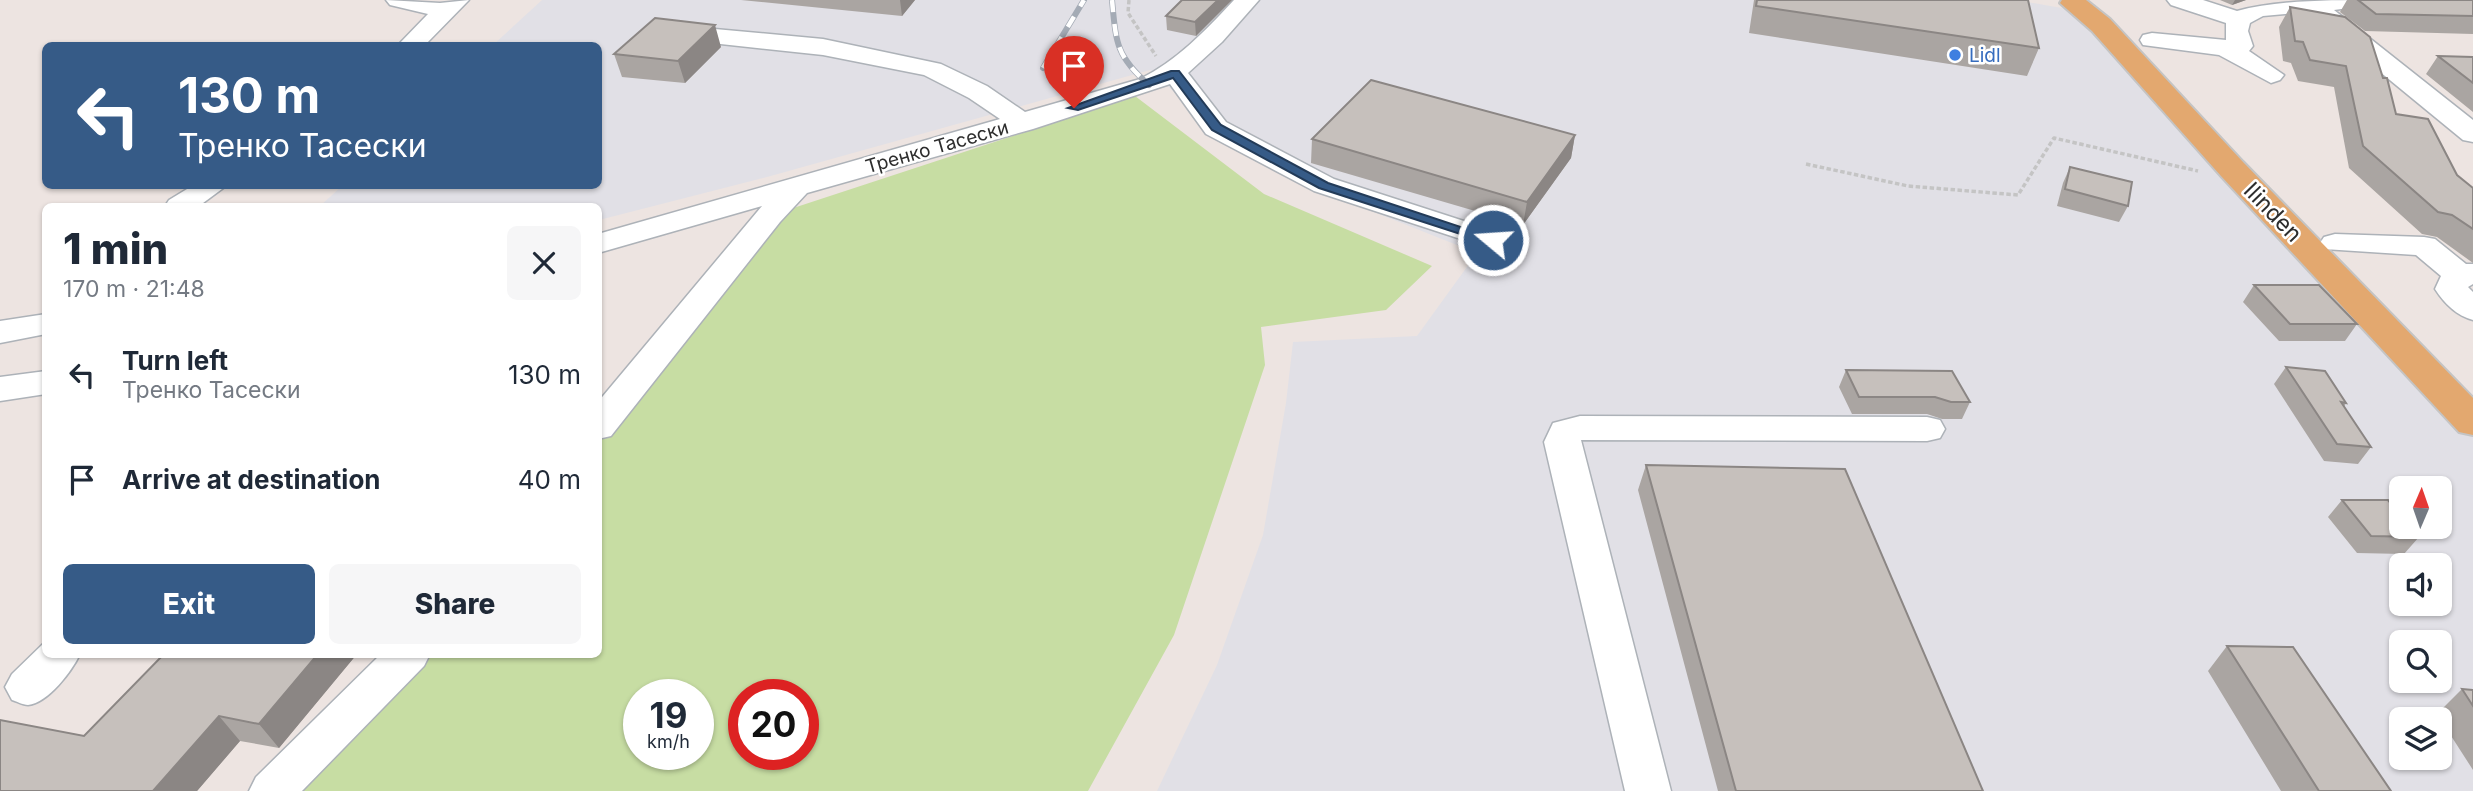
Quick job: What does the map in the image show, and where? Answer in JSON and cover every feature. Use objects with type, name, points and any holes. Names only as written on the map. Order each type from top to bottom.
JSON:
[{"type":"main road","name":"Ilinden","points":[[2066,1],[2111,3],[2123,26],[2473,382]]},
{"type":"main road","name":"Ilinden","points":[[2066,1],[2102,26],[2232,169],[2473,422]]},
{"type":"street","points":[[398,0],[451,5]]},
{"type":"street","name":"Тренко Тасески","points":[[602,243],[1149,85],[1175,73],[1201,51],[1247,0]]},
{"type":"street","points":[[2179,0],[2239,19],[2257,10],[2363,0]]},
{"type":"street","points":[[2312,4],[2473,134]]},
{"type":"street","points":[[413,42],[451,5]]},
{"type":"street","points":[[2152,40],[2225,48],[2239,46],[2236,32],[2239,19]]},
{"type":"street","points":[[693,34],[823,47],[932,69],[978,92],[1023,123]]},
{"type":"street","points":[[2225,48],[2271,75]]},
{"type":"street","points":[[1175,73],[1216,128],[1324,185],[1493,240]]},
{"type":"street","points":[[604,414],[769,216],[796,188]]},
{"type":"street","points":[[184,203],[206,189]]},
{"type":"street","points":[[2335,243],[2424,246],[2465,274],[2451,289],[2473,310]]},
{"type":"street","points":[[0,332],[42,325]]},
{"type":"street","points":[[2,390],[42,383]]},
{"type":"street","points":[[1648,791],[1562,442],[1566,432],[1580,428],[1927,429]]},
{"type":"street","points":[[27,687],[55,658]]},
{"type":"street","points":[[272,791],[405,658]]},
{"type":"path","points":[[1129,0],[1128,13],[1150,50],[1175,73]]},
{"type":"path","points":[[1806,164],[1908,186],[2018,195],[2054,138],[2190,171],[2232,169]]},
{"type":"shaded area","points":[[542,0],[2016,0],[2073,10],[2473,434],[2473,791],[1157,791],[1217,665],[1263,535],[1286,403],[1293,342],[1417,336],[1477,253],[1306,185],[1215,129],[1150,70],[767,177],[602,219],[602,203],[323,203],[339,189],[602,189],[602,42],[496,42]]},
{"type":"green space","points":[[1135,96],[1264,194],[1432,266],[1386,310],[1261,327],[1265,365],[1174,635],[1088,791],[272,791],[406,658],[602,658],[602,421],[769,216]]},
{"type":"building","points":[[1182,0],[1218,0],[1195,22],[1166,16]]},
{"type":"building","points":[[1757,0],[2028,0],[2039,48],[1756,6]]},
{"type":"building","points":[[2358,0],[2473,0],[2473,16],[2376,14]]},
{"type":"building","points":[[2290,7],[2345,17],[2370,37],[2383,78],[2387,78],[2396,114],[2428,119],[2457,175],[2473,188],[2473,229],[2452,215],[2438,212],[2363,146],[2346,66],[2310,60],[2303,42],[2295,41]]},
{"type":"building","points":[[655,18],[715,25],[678,61],[614,54]]},
{"type":"building","points":[[2438,56],[2473,57],[2473,83]]},
{"type":"building","points":[[1371,80],[1575,135],[1527,202],[1312,139]]},
{"type":"building","points":[[2070,167],[2132,182],[2128,206],[2065,189]]},
{"type":"building","points":[[2254,285],[2319,285],[2357,324],[2290,324]]},
{"type":"building","points":[[2286,367],[2325,371],[2346,403],[2341,402],[2371,447],[2337,444]]},
{"type":"building","points":[[1846,370],[1952,371],[1970,402],[1951,402],[1935,397],[1859,397]]},
{"type":"building","points":[[1646,465],[1845,469],[1983,791],[1736,791]]},
{"type":"building","points":[[2342,500],[2389,501],[2389,536],[2371,536]]},
{"type":"building","points":[[2227,646],[2293,647],[2391,791],[2319,791]]},
{"type":"building","points":[[160,658],[315,658],[259,724],[219,716],[153,791],[0,791],[0,720],[84,736]]},
{"type":"building","points":[[2462,689],[2473,690],[2473,706]]},
{"type":"railway","points":[[1043,68],[1084,0]]},
{"type":"railway","points":[[1112,0],[1120,48],[1130,66],[1149,85]]},
{"type":"place","name":"Lidl","points":[[1955,55]]},
{"type":"route","points":[[1074,108],[1149,85],[1175,73],[1216,128],[1324,185],[1493,240]]}]
